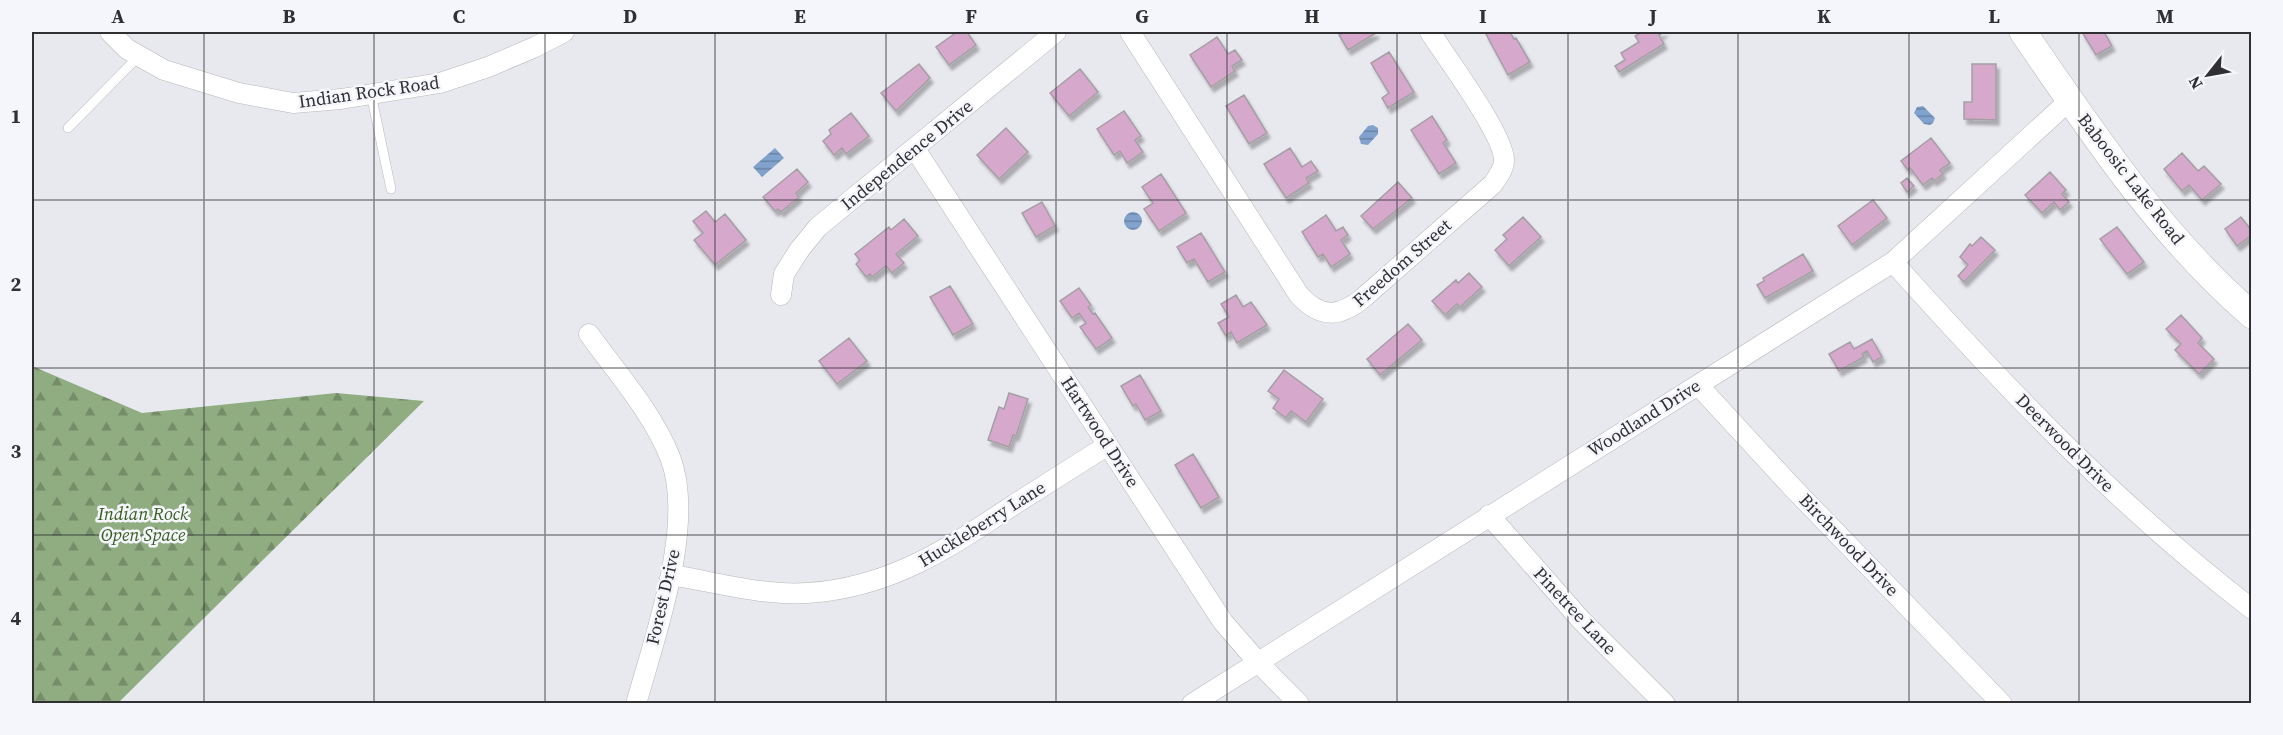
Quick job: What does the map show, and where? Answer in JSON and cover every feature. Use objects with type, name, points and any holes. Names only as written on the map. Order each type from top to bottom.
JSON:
[{"type":"street","name":"Indian Rock Road","points":[[110,32],[127,49],[164,70],[203,84],[292,103],[440,83],[488,67],[564,32]]},
{"type":"street","name":"Independence Drive","points":[[781,295],[784,274],[800,249],[819,228],[1056,32]]},
{"type":"street","name":"Freedom Street","points":[[1130,32],[1299,295],[1310,307],[1323,312],[1338,313],[1351,308],[1363,298],[1493,184],[1501,172],[1504,160],[1500,145],[1430,32]]},
{"type":"street","name":"Baboosic Lake Road","points":[[2023,32],[2165,226],[2250,312]]},
{"type":"street","name":"Woodland Drive","points":[[1192,704],[1489,514],[1893,262],[2071,99]]},
{"type":"street","name":"Hartwood Drive","points":[[915,149],[1223,622],[1299,704]]},
{"type":"street","name":"Deerwood Drive","points":[[1893,262],[2033,413],[2130,507],[2212,579],[2252,609]]},
{"type":"street","name":"Forest Drive","points":[[589,334],[658,433],[670,458],[677,484],[678,509],[671,574],[636,704]]},
{"type":"street","name":"Birchwood Drive","points":[[1698,385],[1800,495],[2001,704]]},
{"type":"street","name":"Huckleberry Lane","points":[[671,574],[780,593],[807,593],[849,587],[890,576],[922,563],[962,540],[1108,445]]},
{"type":"street","name":"Pinetree Lane","points":[[1489,514],[1581,620],[1665,704]]},
{"type":"lane","points":[[68,128],[139,56]]},
{"type":"lane","points":[[371,94],[391,189]]},
{"type":"green space","name":"Indian Rock Open Space","points":[[32,366],[142,413],[336,393],[424,401],[118,703],[32,703]]},
{"type":"water","points":[[1923,106],[1935,118],[1930,125],[1924,124],[1914,113],[1917,107]]},
{"type":"water","points":[[1373,125],[1378,128],[1378,134],[1368,145],[1361,144],[1359,137],[1368,126]]},
{"type":"water","points":[[775,148],[784,158],[762,177],[753,167]]},
{"type":"water","points":[[1133,212],[1139,215],[1142,221],[1139,227],[1133,230],[1127,227],[1124,221],[1127,215]]},
{"type":"building","points":[[957,32],[967,32],[976,45],[949,65],[936,47]]},
{"type":"building","points":[[1344,32],[1376,33],[1348,50],[1339,35]]},
{"type":"building","points":[[1510,32],[1530,62],[1508,75],[1486,34]]},
{"type":"building","points":[[1642,32],[1664,32],[1659,35],[1664,44],[1619,72],[1615,66],[1625,60],[1621,53],[1639,42],[1635,36]]},
{"type":"building","points":[[2082,32],[2104,32],[2112,46],[2096,55]]},
{"type":"building","points":[[1217,37],[1228,54],[1235,50],[1242,60],[1232,66],[1235,71],[1211,87],[1190,55]]},
{"type":"building","points":[[1389,52],[1414,92],[1388,108],[1382,98],[1389,93],[1371,63]]},
{"type":"building","points":[[919,64],[930,78],[896,111],[881,93]]},
{"type":"building","points":[[1972,64],[1996,64],[1996,120],[1964,119],[1964,102],[1972,102]]},
{"type":"building","points":[[1080,69],[1098,92],[1069,116],[1050,93]]},
{"type":"building","points":[[1244,95],[1267,133],[1249,144],[1226,106]]},
{"type":"building","points":[[1124,111],[1141,136],[1135,140],[1143,152],[1127,163],[1120,151],[1114,155],[1097,129]]},
{"type":"building","points":[[851,113],[869,136],[846,154],[842,148],[834,155],[823,141],[831,134],[829,130]]},
{"type":"building","points":[[1432,116],[1447,140],[1443,143],[1456,163],[1439,174],[1411,130]]},
{"type":"building","points":[[1006,128],[1028,152],[999,179],[977,155]]},
{"type":"building","points":[[1931,138],[1950,163],[1940,170],[1943,174],[1923,185],[1910,168],[1908,170],[1901,161]]},
{"type":"building","points":[[1290,148],[1302,167],[1311,161],[1318,171],[1306,178],[1309,183],[1286,198],[1264,164]]},
{"type":"building","points":[[2182,153],[2198,171],[2204,166],[2221,184],[2202,200],[2189,185],[2182,191],[2164,169]]},
{"type":"building","points":[[797,169],[808,182],[796,193],[799,197],[781,212],[778,209],[775,211],[763,197]]},
{"type":"building","points":[[2050,172],[2066,190],[2062,194],[2069,202],[2060,210],[2054,202],[2042,213],[2025,195]]},
{"type":"building","points":[[1161,174],[1186,213],[1159,231],[1144,209],[1153,203],[1142,187]]},
{"type":"building","points":[[1907,178],[1914,186],[1907,192],[1901,183]]},
{"type":"building","points":[[1398,182],[1412,198],[1373,229],[1361,216]]},
{"type":"building","points":[[1873,200],[1887,218],[1852,245],[1838,226]]},
{"type":"building","points":[[1042,202],[1055,226],[1036,237],[1022,213]]},
{"type":"building","points":[[706,211],[715,222],[725,214],[746,240],[715,265],[694,240],[703,233],[693,221]]},
{"type":"building","points":[[1326,215],[1336,231],[1343,227],[1348,235],[1341,240],[1350,254],[1331,267],[1323,254],[1318,257],[1302,232]]},
{"type":"building","points":[[1523,217],[1541,237],[1509,266],[1495,250],[1507,239],[1503,235]]},
{"type":"building","points":[[2241,217],[2252,231],[2252,235],[2237,246],[2225,229]]},
{"type":"building","points":[[904,219],[918,236],[896,254],[904,263],[892,273],[886,266],[872,277],[870,274],[866,277],[856,264],[860,260],[855,254],[889,227],[891,230]]},
{"type":"building","points":[[2117,227],[2144,262],[2127,274],[2100,239]]},
{"type":"building","points":[[1201,233],[1225,272],[1208,282],[1194,259],[1187,263],[1177,247]]},
{"type":"building","points":[[1981,237],[1995,250],[1964,282],[1958,276],[1968,265],[1960,257],[1970,244],[1972,246]]},
{"type":"building","points":[[1803,254],[1813,271],[1765,298],[1757,285],[1764,281],[1763,278]]},
{"type":"building","points":[[1469,273],[1482,287],[1460,307],[1457,304],[1445,315],[1432,301],[1456,280],[1458,283]]},
{"type":"building","points":[[950,286],[973,324],[953,335],[930,297]]},
{"type":"building","points":[[1079,288],[1091,305],[1088,307],[1093,314],[1095,313],[1112,338],[1096,349],[1080,327],[1086,323],[1079,313],[1072,318],[1060,301]]},
{"type":"building","points":[[1236,295],[1243,307],[1251,302],[1267,325],[1237,343],[1231,332],[1226,336],[1218,323],[1229,317],[1221,304]]},
{"type":"building","points":[[2181,315],[2202,338],[2198,343],[2214,359],[2199,374],[2175,350],[2181,344],[2166,329]]},
{"type":"building","points":[[1408,324],[1422,340],[1380,375],[1367,359]]},
{"type":"building","points":[[849,338],[867,361],[837,384],[819,361]]},
{"type":"building","points":[[1872,339],[1882,357],[1873,362],[1867,351],[1862,354],[1864,357],[1839,371],[1829,354],[1850,342],[1854,349]]},
{"type":"building","points":[[1284,370],[1323,399],[1306,422],[1291,411],[1286,418],[1273,408],[1279,399],[1268,391]]},
{"type":"building","points":[[1140,375],[1161,411],[1145,420],[1136,404],[1133,406],[1121,386]]},
{"type":"building","points":[[1009,393],[1028,399],[1016,436],[1013,435],[1009,447],[988,440],[999,407],[1004,409]]},
{"type":"building","points":[[1193,454],[1219,497],[1201,508],[1175,465]]}]
